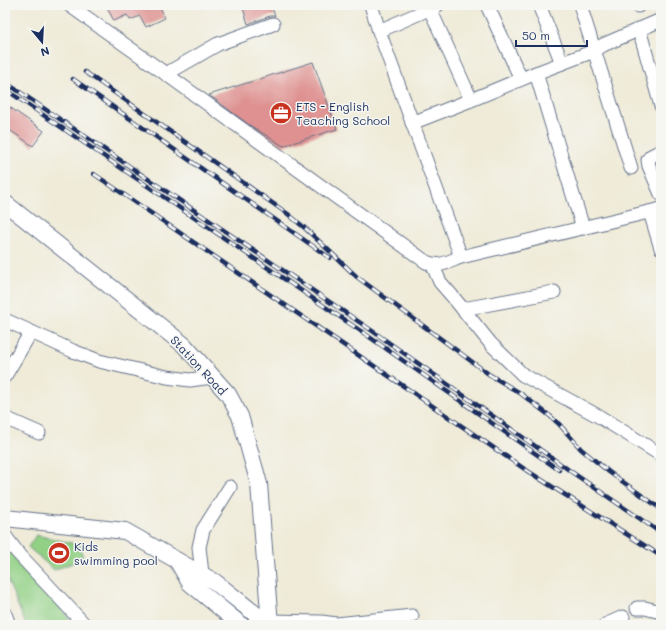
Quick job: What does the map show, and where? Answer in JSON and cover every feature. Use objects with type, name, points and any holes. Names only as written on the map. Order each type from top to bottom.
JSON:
[{"type":"main road","name":"Station Road","points":[[5,203],[184,345],[228,394],[240,416],[259,484],[270,624]]},
{"type":"main road","points":[[5,518],[124,531],[215,582],[270,624]]},
{"type":"main road","points":[[177,561],[190,583],[241,625]]},
{"type":"street","points":[[69,5],[433,266],[439,266],[461,257],[655,210],[661,248]]},
{"type":"street","points":[[371,5],[379,31],[461,257]]},
{"type":"street","points":[[487,5],[521,79]]},
{"type":"street","points":[[539,5],[562,63]]},
{"type":"street","points":[[580,5],[631,168]]},
{"type":"street","points":[[379,31],[434,7],[471,100]]},
{"type":"street","points":[[412,123],[536,72],[594,51],[603,45],[661,20]]},
{"type":"street","points":[[166,74],[218,44],[273,24]]},
{"type":"street","points":[[639,29],[661,106]]},
{"type":"street","points":[[536,72],[583,228]]},
{"type":"street","points":[[661,151],[651,156],[648,160],[649,166],[661,194]]},
{"type":"street","points":[[433,266],[440,282],[491,344],[523,375],[600,417],[661,455]]},
{"type":"street","points":[[463,309],[554,292]]},
{"type":"street","points":[[5,320],[73,351],[99,361],[167,377],[190,380],[212,377]]},
{"type":"street","points":[[5,376],[31,332]]},
{"type":"street","points":[[5,418],[40,433]]},
{"type":"street","points":[[202,574],[199,547],[203,530],[230,487]]},
{"type":"street","points":[[5,536],[17,552],[85,625]]},
{"type":"street","points":[[637,608],[646,608],[661,612]]},
{"type":"street","points":[[5,614],[9,625]]},
{"type":"street","points":[[270,624],[320,622],[337,624],[412,616]]},
{"type":"street","points":[[605,625],[623,617]]},
{"type":"green space","name":"Kids swimming pool","points":[[36,535],[80,545],[83,559],[54,570],[28,547]]},
{"type":"green space","points":[[5,545],[75,625],[26,625],[5,574]]},
{"type":"building","points":[[106,5],[159,5],[165,18],[146,27],[140,16],[130,20],[127,15],[114,21]]},
{"type":"building","points":[[242,5],[271,5],[275,16],[270,16],[248,24]]},
{"type":"building","name":"ETS - English Teaching School","points":[[313,62],[337,129],[283,146],[248,124],[209,95]]},
{"type":"building","points":[[5,104],[44,131],[33,146],[5,127]]},
{"type":"railway","points":[[85,72],[288,214],[357,277],[490,375],[520,393],[559,424],[581,449],[609,472],[661,509]]},
{"type":"railway","points":[[73,79],[330,258]]},
{"type":"railway","points":[[5,82],[371,330],[576,475],[661,533]]},
{"type":"railway","points":[[5,89],[368,336],[559,470]]},
{"type":"railway","points":[[94,174],[526,470],[661,556]]},
{"type":"place","name":"ETS - English Teaching School","points":[[281,113]]},
{"type":"place","name":"Kids swimming pool","points":[[59,553]]}]
